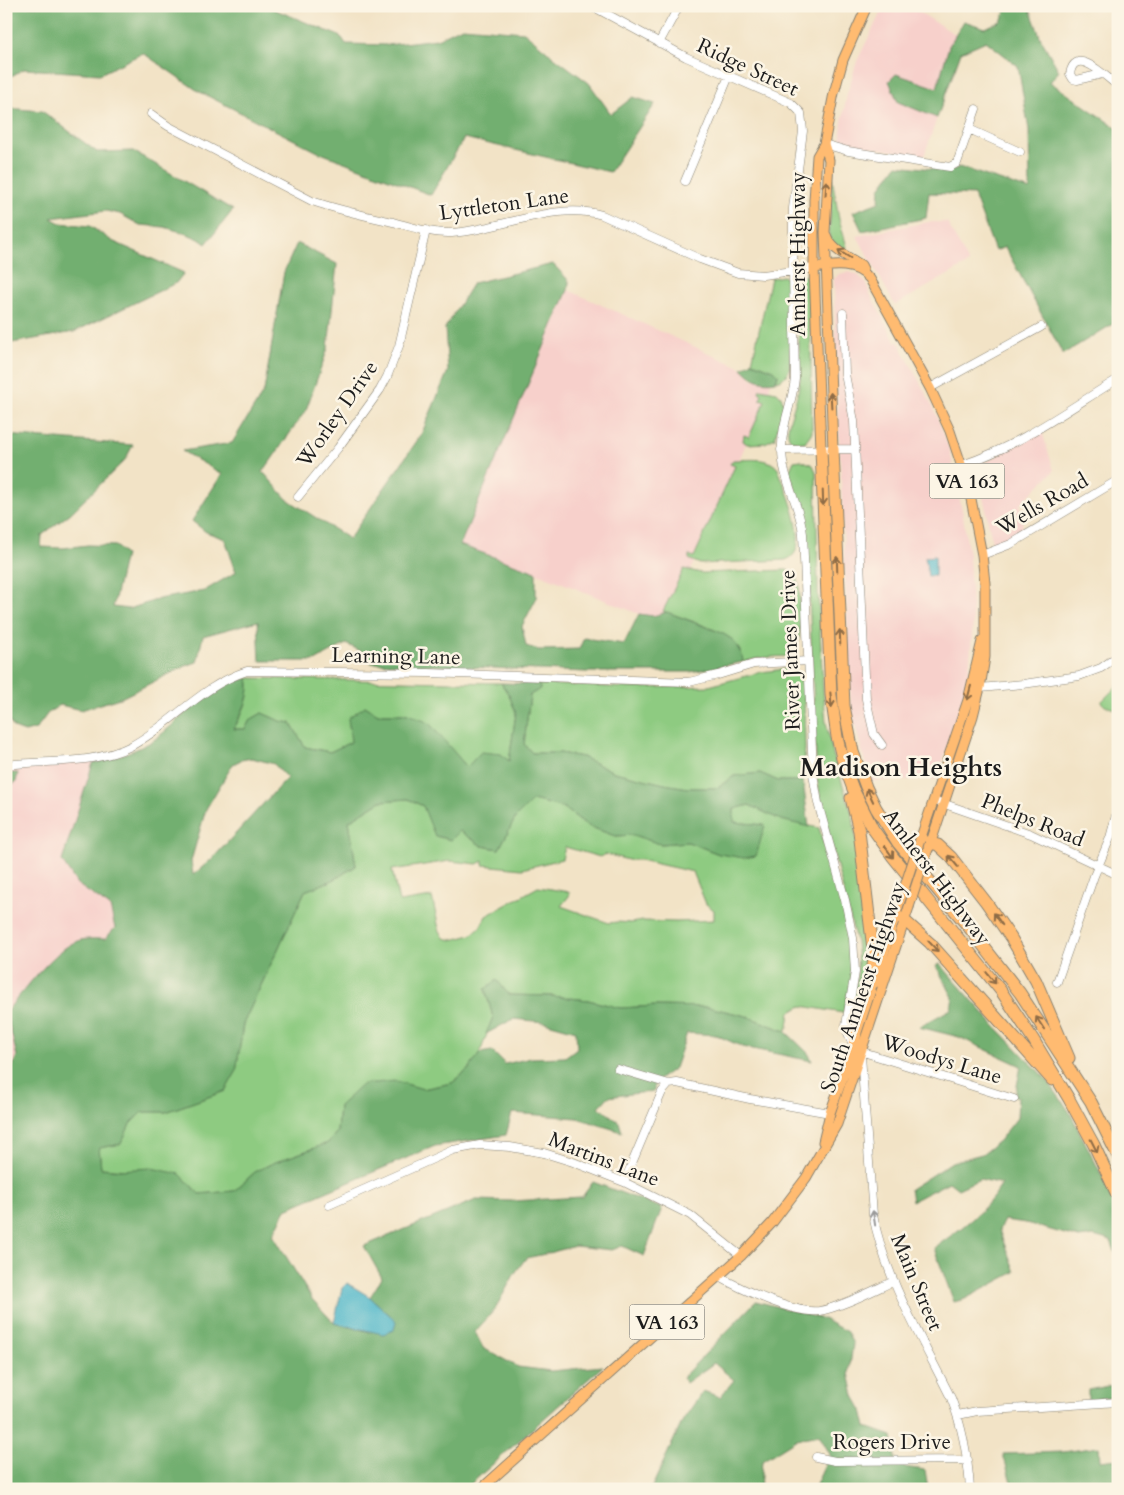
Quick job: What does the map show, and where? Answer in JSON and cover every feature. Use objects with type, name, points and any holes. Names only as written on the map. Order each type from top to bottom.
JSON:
[{"type":"highway","name":"Amherst Highway","points":[[821,449],[833,718],[843,762],[856,796],[873,829],[893,857],[1001,991],[1043,1054],[1069,1098],[1118,1197]]},
{"type":"highway","name":"Amherst Highway","points":[[833,449],[842,683],[848,729],[859,769],[876,808],[888,828],[918,868],[971,930],[1014,985],[1091,1102],[1118,1156]]},
{"type":"highway","points":[[843,762],[859,831],[874,958],[870,990],[856,1032],[857,1049]]},
{"type":"highway","points":[[926,844],[938,845],[951,857],[1011,938],[1036,981],[1069,1060],[1091,1102]]},
{"type":"highway","points":[[900,918],[930,943],[1051,1079],[1082,1123]]},
{"type":"main road","points":[[824,144],[843,60],[867,6]]},
{"type":"main road","name":"Amherst Highway","points":[[824,144],[829,160],[825,232],[833,449]]},
{"type":"main road","name":"Amherst Highway","points":[[821,449],[814,268],[814,200],[817,156],[824,144]]},
{"type":"main road","name":"South Amherst Highway","points":[[481,1489],[741,1256],[788,1203],[806,1178],[837,1124],[857,1049],[900,918],[901,898],[944,803],[973,716],[985,657],[985,583],[972,499],[962,465],[950,431],[930,388],[870,279],[861,265],[828,242],[825,232]]},
{"type":"main road","points":[[814,268],[826,266],[849,267],[859,269],[866,274]]},
{"type":"main road","name":"South Amherst Highway","points":[[900,918],[909,907],[926,844],[934,800],[968,700],[986,629]]},
{"type":"main road","name":"South Amherst Highway","points":[[821,1152],[830,1113],[857,1049]]},
{"type":"street","name":"Ridge Street","points":[[592,6],[659,43],[791,103],[801,113],[803,131],[794,208],[793,271]]},
{"type":"street","points":[[659,43],[679,6]]},
{"type":"street","points":[[1102,74],[1118,86]]},
{"type":"street","points":[[685,181],[728,76]]},
{"type":"street","points":[[824,144],[848,151],[950,167],[957,163],[976,109]]},
{"type":"street","name":"Lyttleton Lane","points":[[151,114],[168,126],[312,201],[438,233],[478,230],[563,211],[592,212],[726,270],[748,275],[763,275],[814,268]]},
{"type":"street","points":[[969,129],[1020,152]]},
{"type":"street","name":"Worley Drive","points":[[298,497],[380,390],[387,376],[399,346],[426,230]]},
{"type":"street","name":"River James Drive","points":[[793,271],[795,378],[793,393],[784,421],[782,450],[787,483],[799,509],[802,522],[814,774],[820,811],[845,900],[854,942],[855,972],[846,1025],[847,1031],[857,1049]]},
{"type":"street","points":[[843,313],[845,374],[854,421],[866,699],[874,734],[882,745]]},
{"type":"street","points":[[930,388],[1041,327]]},
{"type":"street","points":[[962,465],[989,456],[1012,444],[1118,379]]},
{"type":"street","points":[[782,450],[854,449]]},
{"type":"street","name":"Wells Road","points":[[982,555],[1011,544],[1118,480]]},
{"type":"street","points":[[980,688],[1079,676],[1101,668],[1118,656]]},
{"type":"street","name":"Learning Lane","points":[[6,765],[86,758],[117,752],[146,737],[219,682],[247,672],[428,673],[689,682],[754,664],[808,661]]},
{"type":"street","name":"Phelps Road","points":[[934,800],[1030,834],[1118,875]]},
{"type":"street","points":[[1056,982],[1110,838],[1118,808]]},
{"type":"street","name":"Woodys Lane","points":[[857,1049],[1014,1099]]},
{"type":"street","name":"Main Street","points":[[857,1049],[873,1215],[880,1246],[894,1281],[958,1415],[968,1460],[970,1489]]},
{"type":"street","points":[[618,1069],[669,1084],[677,1083],[750,1099],[830,1113]]},
{"type":"street","points":[[624,1182],[662,1092],[669,1084]]},
{"type":"street","name":"Martins Lane","points":[[329,1205],[453,1150],[480,1144],[510,1146],[544,1153],[573,1162],[624,1182],[690,1215],[741,1256]]},
{"type":"street","points":[[718,1276],[734,1285],[778,1302],[812,1312],[829,1309],[894,1281]]},
{"type":"street","points":[[958,1415],[977,1411],[1118,1402]]},
{"type":"street","name":"Rogers Drive","points":[[816,1457],[835,1462],[968,1460]]},
{"type":"shaded area","points":[[884,6],[907,6],[956,35],[949,46],[937,88],[896,74],[898,102],[937,118],[924,156],[840,143],[847,94],[857,61]]},
{"type":"shaded area","points":[[928,222],[947,222],[969,263],[895,305],[857,236]]},
{"type":"shaded area","points":[[848,272],[857,274],[867,284],[869,292],[895,341],[899,343],[934,409],[950,451],[963,515],[969,556],[973,624],[968,683],[937,779],[870,781],[851,709],[834,279],[839,274]]},
{"type":"shaded area","points":[[568,290],[742,368],[752,379],[771,382],[766,401],[679,596],[667,612],[653,616],[639,614],[545,576],[460,545]]},
{"type":"shaded area","points":[[1042,431],[1054,471],[1020,504],[1023,531],[993,547],[985,505],[975,468]]},
{"type":"shaded area","points":[[105,759],[120,923],[6,1076],[6,767]]},
{"type":"green space","points":[[6,6],[266,6],[337,35],[346,44],[387,45],[437,39],[462,27],[524,32],[589,83],[611,114],[633,97],[655,104],[610,172],[464,138],[431,195],[318,152],[198,91],[143,53],[100,74],[24,69],[6,79]]},
{"type":"green space","points":[[1002,6],[1028,6],[1041,39],[1059,71],[1050,82],[1118,129],[1118,321],[1063,354],[1005,247],[995,251],[974,195],[929,193],[926,218],[862,231],[853,212],[879,202],[880,188],[897,165],[950,171],[959,167],[1030,190],[1029,130],[1018,66],[986,41],[961,52],[937,118],[898,102],[889,81],[896,74],[937,88],[949,46],[964,21],[985,28],[1001,21],[1005,13]]},
{"type":"green space","points":[[6,108],[42,111],[97,152],[133,151],[233,210],[206,244],[185,233],[164,227],[140,225],[120,214],[106,211],[51,218],[60,223],[90,226],[112,241],[184,273],[176,283],[74,332],[6,344]]},
{"type":"green space","points":[[832,177],[839,219],[847,247],[844,248],[837,246],[829,238]]},
{"type":"green space","points":[[297,243],[337,264],[328,348],[306,410],[263,472],[287,499],[349,539],[421,435],[448,371],[445,328],[473,283],[553,264],[569,281],[568,290],[460,545],[536,572],[536,599],[522,626],[526,646],[539,650],[579,649],[584,638],[624,644],[639,614],[653,616],[667,612],[722,633],[733,640],[742,655],[743,662],[690,672],[586,672],[371,663],[365,653],[346,644],[315,661],[260,661],[258,621],[203,636],[197,662],[185,666],[123,697],[81,710],[60,705],[48,713],[36,729],[25,732],[14,728],[6,716],[6,435],[133,445],[125,460],[71,513],[42,535],[41,547],[116,546],[125,555],[113,607],[129,609],[159,599],[204,591],[236,572],[225,539],[206,532],[192,521],[222,474],[182,451],[232,443],[264,391],[284,272]]},
{"type":"green space","points":[[804,275],[809,281],[810,289],[812,432],[805,442],[797,442],[791,440],[788,431],[800,379],[797,280],[800,276]]},
{"type":"green space","points":[[783,276],[788,280],[789,286],[790,364],[786,375],[776,381],[778,375],[764,366],[752,362],[771,278]]},
{"type":"green space","points":[[752,362],[774,370],[778,375],[776,381],[761,381],[749,375],[742,368]]},
{"type":"green space","points":[[760,389],[777,392],[781,396],[784,405],[775,438],[765,443],[747,444],[743,441],[744,435],[749,437],[765,401],[760,399],[762,394],[759,392]]},
{"type":"green space","points":[[733,460],[764,460],[778,469],[791,504],[798,532],[798,545],[794,555],[785,560],[700,564],[689,559],[689,555],[694,557],[735,466],[730,464]]},
{"type":"green space","points":[[801,460],[813,465],[816,472],[818,591],[826,722],[833,754],[853,817],[869,930],[869,976],[852,1027],[849,1023],[857,980],[856,941],[824,815],[817,779],[806,524],[789,472],[794,461]]},
{"type":"green space","points":[[684,569],[701,573],[787,570],[792,572],[799,583],[800,613],[799,636],[794,652],[789,656],[762,658],[743,662],[739,648],[728,637],[711,628],[663,611]]},
{"type":"green space","points":[[785,669],[797,674],[804,687],[805,748],[803,781],[778,781],[760,773],[734,776],[717,788],[688,788],[614,772],[582,757],[560,753],[532,753],[524,744],[530,695],[540,689],[539,684],[634,688],[709,686],[761,672]]},
{"type":"green space","points":[[248,678],[501,683],[509,695],[516,713],[509,762],[467,767],[454,753],[408,714],[378,714],[365,706],[351,742],[330,752],[305,747],[291,723],[280,721],[262,713],[250,720],[245,729],[234,729],[243,711],[249,692]]},
{"type":"green space","points":[[248,678],[249,685],[245,705],[234,729],[245,729],[250,720],[262,713],[280,721],[291,723],[305,747],[330,752],[351,742],[348,718],[365,706],[378,714],[408,714],[429,723],[467,767],[481,752],[501,754],[509,761],[516,713],[509,695],[501,683],[539,684],[540,689],[530,695],[524,744],[532,753],[560,753],[582,757],[614,772],[688,788],[717,788],[734,776],[760,773],[778,781],[803,781],[809,827],[781,820],[749,805],[734,809],[734,822],[765,825],[756,856],[744,858],[719,854],[688,842],[660,844],[633,835],[615,836],[588,826],[564,808],[533,800],[516,817],[499,849],[482,846],[460,831],[451,840],[435,836],[423,806],[408,799],[381,801],[349,821],[356,866],[333,880],[305,891],[243,1024],[236,1072],[225,1091],[166,1112],[142,1112],[130,1124],[121,1144],[99,1148],[101,1168],[119,1170],[151,1168],[180,1174],[199,1194],[234,1191],[255,1172],[273,1163],[328,1143],[337,1132],[339,1106],[363,1084],[396,1081],[423,1089],[452,1083],[469,1069],[480,1053],[492,1051],[505,1064],[531,1058],[565,1057],[577,1048],[576,1031],[544,1022],[513,1019],[486,1034],[493,1017],[485,989],[497,980],[509,995],[551,996],[588,1000],[620,1008],[657,1006],[708,1007],[746,1016],[785,1031],[808,1053],[812,1061],[743,1047],[716,1035],[687,1033],[675,1068],[654,1083],[654,1091],[608,1097],[599,1107],[619,1122],[622,1132],[577,1118],[512,1113],[506,1135],[435,1146],[286,1209],[273,1235],[312,1299],[334,1323],[370,1332],[396,1321],[370,1297],[382,1278],[364,1246],[476,1200],[512,1201],[582,1197],[593,1182],[662,1208],[644,1256],[622,1246],[612,1250],[575,1246],[526,1258],[515,1273],[495,1309],[475,1332],[483,1348],[518,1367],[551,1371],[603,1366],[465,1489],[363,1489],[359,1486],[357,1489],[6,1489],[6,1069],[11,1069],[17,1056],[6,1012],[39,972],[59,952],[81,940],[105,939],[115,928],[110,907],[77,884],[62,861],[93,763],[127,753],[151,742],[209,694],[233,682]],"holes":[[[252,758],[274,764],[287,778],[213,858],[193,875],[191,861],[206,809],[233,764]]]},
{"type":"green space","points":[[1118,685],[1118,710],[1105,706],[1101,702]]},
{"type":"green space","points":[[6,773],[18,773],[16,782],[6,787]]},
{"type":"green space","points":[[408,799],[423,806],[482,846],[499,849],[516,817],[533,800],[564,808],[588,826],[615,836],[633,835],[660,844],[688,842],[719,854],[765,825],[733,822],[734,809],[749,805],[781,820],[819,828],[844,911],[851,956],[851,980],[843,1013],[802,1006],[790,1012],[788,1027],[785,1031],[746,1016],[708,1007],[657,1006],[620,1008],[588,1000],[551,996],[509,995],[485,989],[493,1017],[480,1053],[469,1069],[452,1083],[422,1089],[396,1081],[339,1106],[337,1132],[328,1143],[273,1163],[255,1172],[234,1191],[199,1194],[180,1174],[101,1168],[99,1148],[120,1144],[130,1124],[142,1112],[166,1112],[225,1091],[236,1072],[243,1024],[305,891],[333,880],[356,866],[349,821],[381,801]],"holes":[[[565,847],[600,857],[606,854],[693,872],[706,904],[714,910],[714,920],[609,923],[561,906],[570,892],[538,887],[486,916],[480,927],[471,935],[452,940],[444,938],[439,929],[432,897],[399,902],[392,870],[450,861],[477,864],[483,861],[483,865],[522,869],[562,859]]]},
{"type":"green space","points":[[940,964],[995,1026],[1048,1081],[1069,1111],[1112,1195],[1118,1212],[1118,1259],[1111,1241],[1094,1236],[1079,1238],[1026,1223],[1004,1220],[999,1230],[1015,1272],[965,1299],[954,1302],[934,1248],[980,1212],[1002,1184],[980,1179],[958,1189],[949,1182],[912,1201],[910,1189],[952,1162],[982,1154],[999,1141],[1017,1118],[1018,1098],[1015,1096],[1021,1066],[959,1037],[919,1027],[951,1009],[953,997],[936,966]]},
{"type":"green space","points":[[756,1301],[823,1319],[847,1332],[853,1344],[849,1373],[854,1396],[862,1410],[866,1427],[892,1436],[896,1466],[925,1470],[928,1489],[814,1489],[830,1454],[819,1435],[797,1439],[762,1461],[760,1489],[651,1489],[683,1420],[703,1391],[720,1397],[734,1380],[714,1363],[686,1383],[682,1378]]},
{"type":"green space","points":[[1118,1384],[1118,1397],[1088,1400],[1088,1390]]},
{"type":"green space","points":[[1099,1447],[1100,1461],[1118,1459],[1118,1489],[1013,1489],[1003,1454],[1063,1452]]},
{"type":"water","points":[[935,556],[935,576],[928,576],[925,557]]},
{"type":"water","points":[[347,1283],[370,1297],[396,1321],[394,1330],[383,1334],[334,1323],[342,1288]]},
{"type":"district","name":"Madison Heights","points":[[901,767]]}]
